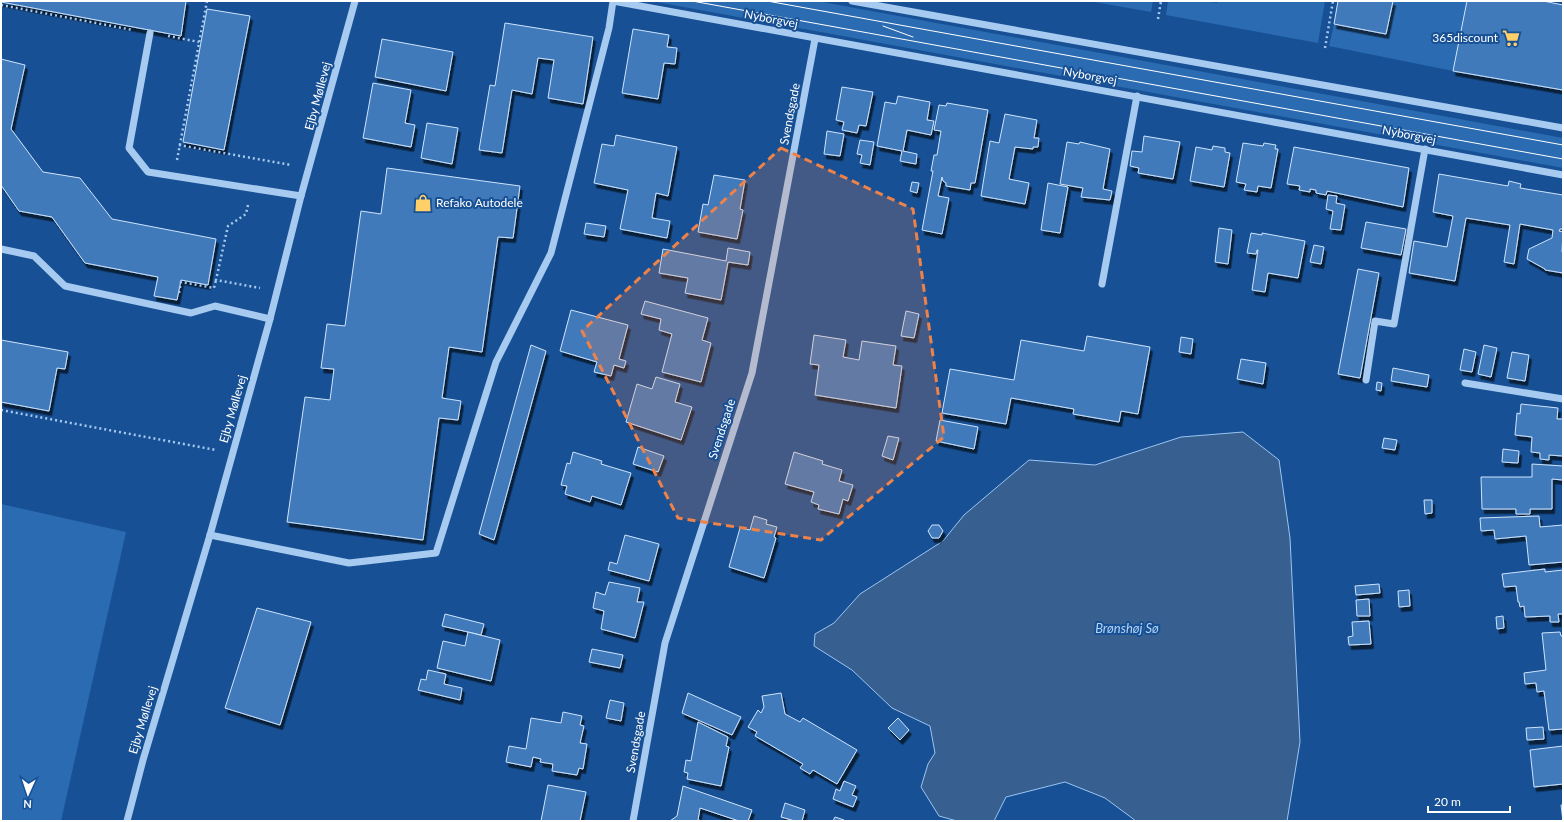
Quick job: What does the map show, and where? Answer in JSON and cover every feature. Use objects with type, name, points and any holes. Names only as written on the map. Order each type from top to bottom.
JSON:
[{"type":"street","name":"Ejby Møllevej","points":[[127,821],[143,760],[210,535],[270,319],[301,196],[355,1]]},
{"type":"street","name":"Nyborgvej","points":[[613,1],[1563,175]]},
{"type":"street","points":[[210,535],[349,563],[436,553],[496,362],[551,253],[608,28],[613,1]]},
{"type":"street","points":[[852,1],[1563,128]]},
{"type":"street","points":[[150,33],[129,148],[148,172],[301,196]]},
{"type":"street","name":"Svendsgade","points":[[633,821],[665,643],[752,373],[816,39]]},
{"type":"street","points":[[1102,284],[1137,96]]},
{"type":"street","points":[[1366,380],[1375,321],[1394,324],[1425,149]]},
{"type":"street","points":[[1,249],[34,256],[65,286],[191,313],[215,306],[270,319]]},
{"type":"street","points":[[1465,383],[1563,399]]},
{"type":"path","points":[[174,176],[207,1]]},
{"type":"path","points":[[1158,18],[1161,1]]},
{"type":"path","points":[[1325,48],[1333,1]]},
{"type":"path","points":[[1,5],[199,42]]},
{"type":"path","points":[[179,145],[309,168]]},
{"type":"path","points":[[176,309],[181,282],[214,288],[228,226],[246,214],[251,188]]},
{"type":"path","points":[[216,280],[277,291]]},
{"type":"path","points":[[1,410],[232,453]]},
{"type":"highlighted area","points":[[781,148],[913,209],[944,437],[821,540],[678,518],[582,331]]},
{"type":"shaded area","points":[[651,1],[817,1],[1563,138],[1563,168]]},
{"type":"shaded area","points":[[1089,1],[1153,1],[1151,12]]},
{"type":"shaded area","points":[[1168,1],[1205,1],[1217,3],[1217,1],[1325,1],[1318,43],[1166,15]]},
{"type":"shaded area","points":[[1393,1],[1467,1],[1453,71],[1329,46],[1334,24],[1386,34]]},
{"type":"shaded area","points":[[1,504],[126,532],[61,821],[1,821]]},
{"type":"water","name":"Brønshøj Sø","points":[[1243,432],[1279,460],[1290,538],[1300,742],[1287,821],[1136,821],[1105,798],[1065,782],[1006,797],[994,821],[957,821],[939,816],[921,787],[928,764],[935,753],[930,726],[892,708],[852,670],[814,646],[815,634],[834,623],[860,594],[943,541],[964,515],[1029,460],[1095,465],[1181,437]]},
{"type":"building","points":[[1,1],[186,1],[181,36]]},
{"type":"building","points":[[1338,1],[1393,1],[1386,34],[1334,24]]},
{"type":"building","name":"365discount","points":[[1467,1],[1543,1],[1563,5],[1563,90],[1453,71]]},
{"type":"building","points":[[207,9],[250,16],[224,150],[183,142]]},
{"type":"building","points":[[505,23],[593,37],[583,104],[548,98],[554,60],[538,58],[532,94],[512,90],[502,153],[479,150],[490,85],[495,86]]},
{"type":"building","points":[[633,29],[669,35],[667,47],[677,48],[675,64],[664,63],[658,99],[622,93]]},
{"type":"building","points":[[382,39],[453,52],[446,91],[375,77]]},
{"type":"building","points":[[1,59],[25,65],[11,129],[43,172],[80,178],[112,219],[216,239],[208,285],[181,280],[177,300],[154,296],[158,277],[85,263],[52,217],[19,211],[1,185]]},
{"type":"building","points":[[373,83],[411,90],[405,123],[415,125],[411,147],[363,138]]},
{"type":"building","points":[[842,87],[873,92],[866,126],[859,125],[857,133],[842,130],[844,122],[836,120]]},
{"type":"building","points":[[898,96],[930,102],[927,120],[934,121],[931,135],[907,130],[903,151],[917,154],[916,164],[900,161],[902,151],[877,146],[885,102],[896,104]]},
{"type":"building","points":[[947,103],[988,110],[975,183],[971,183],[970,190],[946,186],[946,183],[943,181],[942,177],[938,196],[949,198],[942,234],[922,230],[933,171],[931,171],[934,155],[937,155],[941,131],[934,130],[939,105],[946,106]]},
{"type":"building","points":[[1005,114],[1037,120],[1034,138],[1039,138],[1038,147],[1033,147],[1033,149],[1015,147],[1009,179],[1029,183],[1025,204],[981,196],[990,141],[999,143]]},
{"type":"building","points":[[427,123],[458,128],[452,164],[421,158]]},
{"type":"building","points":[[827,131],[844,134],[840,156],[824,154]]},
{"type":"building","points":[[616,135],[677,147],[668,196],[656,193],[652,218],[670,221],[667,238],[620,229],[628,190],[594,183],[602,144],[614,146]]},
{"type":"building","points":[[1144,136],[1180,142],[1173,179],[1138,173],[1139,168],[1130,166],[1132,151],[1142,152]]},
{"type":"building","points":[[860,140],[874,142],[870,165],[860,163],[862,155],[857,154]]},
{"type":"building","points":[[1067,142],[1079,144],[1080,142],[1110,149],[1103,189],[1112,191],[1110,200],[1081,197],[1083,188],[1060,184]]},
{"type":"building","points":[[1243,143],[1263,146],[1264,143],[1276,145],[1275,149],[1278,149],[1271,188],[1258,186],[1257,192],[1244,190],[1246,184],[1236,182]]},
{"type":"building","points":[[1213,146],[1225,148],[1225,152],[1230,153],[1224,187],[1190,181],[1196,147],[1212,150]]},
{"type":"building","points":[[1294,147],[1409,168],[1403,207],[1327,191],[1326,195],[1316,193],[1316,190],[1310,189],[1310,192],[1299,190],[1300,186],[1287,184]]},
{"type":"building","points":[[387,168],[520,186],[513,238],[498,237],[482,352],[449,347],[442,398],[461,401],[458,420],[439,418],[423,540],[287,522],[305,397],[330,400],[334,369],[321,368],[327,324],[345,326],[361,211],[381,214]]},
{"type":"building","points":[[1439,174],[1508,186],[1509,181],[1521,184],[1520,188],[1563,195],[1563,229],[1560,229],[1559,231],[1563,232],[1563,273],[1545,270],[1527,259],[1529,249],[1552,238],[1553,230],[1520,224],[1514,264],[1504,262],[1510,225],[1466,218],[1455,281],[1409,273],[1414,241],[1447,247],[1453,216],[1433,212]]},
{"type":"building","points":[[714,175],[745,180],[740,209],[743,210],[737,239],[698,232],[703,204],[708,205]]},
{"type":"building","points":[[912,182],[919,183],[917,193],[910,191]]},
{"type":"building","points":[[1048,183],[1068,187],[1060,233],[1041,230]]},
{"type":"building","points":[[1328,195],[1337,196],[1336,203],[1345,205],[1341,230],[1330,229],[1333,211],[1326,209]]},
{"type":"building","points":[[1366,222],[1406,229],[1401,255],[1361,248]]},
{"type":"building","points":[[586,223],[606,226],[604,237],[584,234]]},
{"type":"building","points":[[1219,228],[1232,230],[1228,264],[1215,262]]},
{"type":"building","points":[[1251,233],[1262,235],[1262,233],[1305,241],[1298,278],[1268,273],[1265,292],[1252,290],[1258,250],[1256,254],[1247,253]]},
{"type":"building","points":[[1314,245],[1324,247],[1321,264],[1310,262]]},
{"type":"building","points":[[728,248],[750,252],[748,265],[728,262],[721,300],[685,293],[688,278],[659,273],[663,249],[726,261]]},
{"type":"building","points":[[1358,269],[1379,273],[1360,378],[1338,374]]},
{"type":"building","points":[[645,301],[708,318],[702,340],[711,343],[701,382],[662,372],[672,334],[659,330],[661,319],[641,314]]},
{"type":"building","points":[[571,310],[628,325],[619,359],[626,361],[624,368],[614,365],[611,376],[594,372],[597,362],[560,351]]},
{"type":"building","points":[[906,311],[919,314],[914,338],[901,336]]},
{"type":"building","points":[[814,335],[846,340],[843,357],[859,360],[862,341],[896,346],[893,365],[902,366],[896,408],[815,395],[819,365],[810,364]]},
{"type":"building","points":[[1087,336],[1150,347],[1138,414],[1121,411],[1119,422],[1073,414],[1074,409],[1011,398],[1006,424],[942,413],[950,369],[1014,380],[1021,340],[1084,351]]},
{"type":"building","points":[[1181,337],[1193,339],[1191,354],[1179,352]]},
{"type":"building","points":[[1,340],[68,352],[65,369],[57,368],[49,411],[1,402]]},
{"type":"building","points":[[531,345],[546,351],[494,540],[479,534]]},
{"type":"building","points":[[1484,345],[1497,348],[1491,377],[1478,374]]},
{"type":"building","points":[[1464,349],[1476,352],[1472,372],[1460,370]]},
{"type":"building","points":[[1512,352],[1529,355],[1525,381],[1507,378]]},
{"type":"building","points":[[1241,359],[1266,363],[1263,384],[1237,379]]},
{"type":"building","points":[[1393,368],[1429,375],[1427,387],[1391,381]]},
{"type":"building","points":[[656,377],[680,384],[675,402],[692,407],[681,440],[626,422],[637,384],[652,389]]},
{"type":"building","points":[[1377,382],[1382,383],[1381,391],[1376,390]]},
{"type":"building","points":[[1521,404],[1558,408],[1557,419],[1563,419],[1563,456],[1549,455],[1549,460],[1540,459],[1540,453],[1531,452],[1532,437],[1515,435],[1517,413],[1520,414]]},
{"type":"building","points":[[940,420],[978,427],[974,449],[936,441]]},
{"type":"building","points":[[888,436],[899,438],[893,460],[882,456]]},
{"type":"building","points":[[1384,438],[1397,440],[1395,450],[1382,448]]},
{"type":"building","points":[[638,447],[664,456],[658,472],[633,464]]},
{"type":"building","points":[[1503,449],[1519,451],[1518,463],[1502,462]]},
{"type":"building","points":[[573,452],[602,461],[601,464],[631,473],[621,505],[592,496],[590,502],[565,494],[567,486],[561,485],[567,463],[570,464]]},
{"type":"building","points":[[794,452],[823,461],[822,464],[842,470],[839,481],[853,485],[848,501],[843,499],[839,514],[818,509],[819,505],[811,502],[814,492],[785,484]]},
{"type":"building","points":[[1532,464],[1563,466],[1563,480],[1552,479],[1552,509],[1530,509],[1530,514],[1516,514],[1516,509],[1482,509],[1481,477],[1532,477]]},
{"type":"building","points":[[1424,500],[1432,500],[1432,513],[1425,514]]},
{"type":"building","points":[[754,516],[767,520],[766,524],[777,527],[774,537],[776,538],[764,578],[729,567],[740,528],[750,530]]},
{"type":"building","points":[[1539,516],[1540,527],[1563,525],[1563,562],[1529,565],[1526,536],[1495,539],[1494,530],[1481,531],[1480,518]]},
{"type":"building","points":[[932,525],[939,525],[943,531],[939,538],[932,538],[928,531]]},
{"type":"building","points":[[625,535],[659,544],[649,581],[608,570],[610,562],[617,564]]},
{"type":"building","points":[[1545,569],[1545,572],[1563,570],[1563,614],[1558,614],[1559,622],[1550,622],[1550,616],[1525,617],[1524,606],[1520,607],[1518,602],[1516,586],[1504,587],[1502,574]]},
{"type":"building","points":[[609,582],[640,588],[637,602],[644,602],[635,638],[601,629],[604,611],[593,608],[596,592],[605,595]]},
{"type":"building","points":[[1379,584],[1380,593],[1356,595],[1355,586]]},
{"type":"building","points":[[1409,590],[1410,606],[1399,607],[1398,591]]},
{"type":"building","points":[[1369,599],[1370,616],[1357,616],[1356,600]]},
{"type":"building","points":[[257,608],[311,622],[280,725],[225,708]]},
{"type":"building","points":[[445,614],[484,624],[481,635],[442,626]]},
{"type":"building","points":[[1503,616],[1504,628],[1497,629],[1496,617]]},
{"type":"building","points":[[1369,621],[1371,644],[1349,645],[1348,637],[1353,636],[1352,622]]},
{"type":"building","points":[[468,632],[500,640],[491,681],[437,668],[443,641],[465,646]]},
{"type":"building","points":[[1560,632],[1561,636],[1563,636],[1563,729],[1549,730],[1544,691],[1537,692],[1536,683],[1525,684],[1524,673],[1546,670],[1542,633]]},
{"type":"building","points":[[592,649],[623,655],[620,668],[589,662]]},
{"type":"building","points":[[428,670],[446,674],[444,684],[462,688],[460,700],[418,690],[421,679],[426,680]]},
{"type":"building","points":[[688,693],[741,717],[732,735],[682,713]]},
{"type":"building","points":[[781,693],[785,714],[800,722],[803,718],[857,750],[837,784],[813,770],[810,774],[800,768],[803,764],[755,736],[757,732],[748,727],[758,710],[761,713],[764,707],[762,696]]},
{"type":"building","points":[[610,700],[624,703],[621,721],[606,718]]},
{"type":"building","points":[[563,712],[582,716],[580,725],[584,726],[580,743],[587,744],[583,769],[579,768],[577,775],[552,771],[553,764],[540,762],[541,759],[533,757],[531,767],[506,762],[509,746],[526,749],[531,718],[561,723]]},
{"type":"building","points":[[898,718],[909,730],[900,740],[888,728]]},
{"type":"building","points":[[698,722],[728,737],[726,746],[729,747],[721,786],[687,779],[688,773],[684,772],[686,760],[691,761]]},
{"type":"building","points":[[1543,727],[1544,739],[1527,740],[1526,728]]},
{"type":"building","points":[[1563,746],[1563,784],[1534,787],[1530,750]]},
{"type":"building","points":[[844,781],[856,786],[852,795],[857,797],[853,807],[833,799],[836,789],[840,791]]},
{"type":"building","points":[[548,785],[586,792],[580,821],[541,821]]},
{"type":"building","points":[[683,786],[752,810],[748,821],[739,821],[700,808],[698,820],[702,821],[670,821],[677,816]]},
{"type":"building","points":[[785,803],[805,810],[802,821],[795,821],[781,817]]},
{"type":"building","points":[[1561,805],[1563,805],[1563,821]]},
{"type":"building","points":[[835,817],[844,820],[844,821],[833,821]]},
{"type":"tram line","points":[[692,1],[1563,159]]},
{"type":"tram line","points":[[767,1],[1563,145]]},
{"type":"tram line","points":[[883,26],[913,37]]},
{"type":"place","name":"365discount","points":[[1511,38]]},
{"type":"place","name":"Refako Autodele","points":[[423,203]]}]
